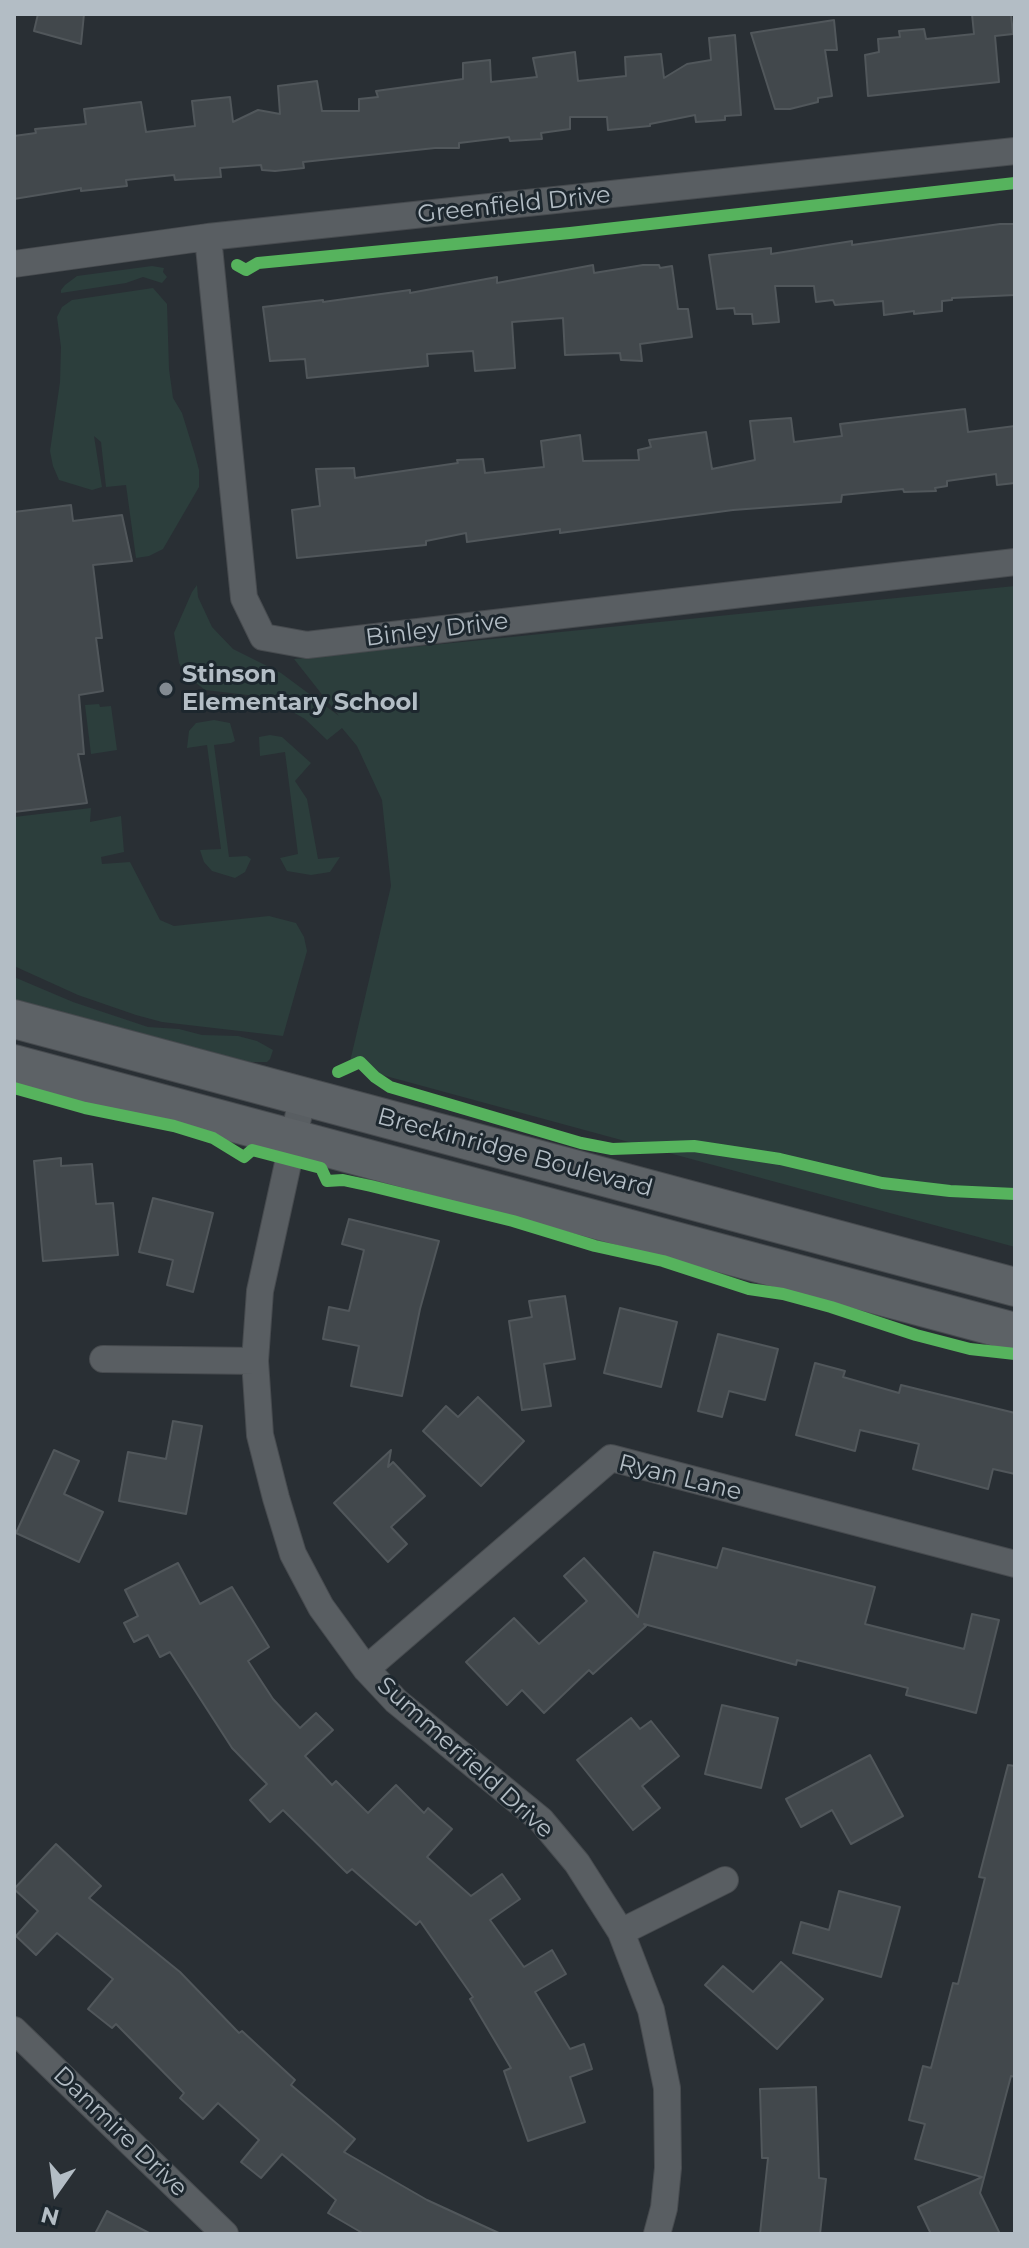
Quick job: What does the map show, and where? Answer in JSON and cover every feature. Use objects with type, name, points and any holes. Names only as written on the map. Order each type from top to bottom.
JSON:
[{"type":"street","name":"Greenfield Drive","points":[[14,264],[208,237],[1015,151]]},
{"type":"street","name":"Binley Drive","points":[[208,237],[244,598],[263,637],[307,645],[1015,562]]},
{"type":"street","name":"Breckinridge Boulevard","points":[[14,1019],[1015,1287]]},
{"type":"street","name":"Breckinridge Boulevard","points":[[14,1064],[1015,1332]]},
{"type":"street","name":"Summerfield Drive","points":[[303,1095],[260,1291],[255,1361],[260,1435],[293,1554],[321,1607],[366,1669],[396,1701],[541,1820],[577,1863],[621,1932],[651,2010],[667,2088],[668,2168],[657,2234]]},
{"type":"street","points":[[103,1359],[255,1361]]},
{"type":"street","name":"Ryan Lane","points":[[366,1669],[611,1458],[1015,1564]]},
{"type":"street","points":[[621,1932],[725,1880]]},
{"type":"street","name":"Danmire Drive","points":[[14,2030],[225,2234]]},
{"type":"shaded area","points":[[152,266],[164,268],[167,277],[162,283],[143,277],[126,283],[61,293],[65,285],[77,276]]},
{"type":"shaded area","points":[[153,288],[167,304],[173,398],[182,413],[195,455],[199,487],[163,549],[136,558],[126,485],[106,487],[101,442],[94,436],[102,487],[92,490],[59,480],[53,466],[50,451],[60,382],[61,347],[57,317],[62,307],[72,300]]},
{"type":"shaded area","points":[[197,585],[198,597],[212,627],[233,649],[281,673],[339,716],[294,659],[1015,586],[1015,1247],[349,1066],[391,886],[382,800],[357,746],[342,728],[327,740],[305,719],[277,703],[256,696],[205,690],[186,675],[179,663],[174,633]]},
{"type":"shaded area","points":[[99,704],[100,707],[111,706],[117,750],[91,754],[85,705]]},
{"type":"shaded area","points":[[214,720],[230,723],[235,741],[214,745],[229,857],[247,856],[251,859],[245,872],[235,878],[212,871],[204,862],[200,850],[221,849],[207,745],[187,748],[189,731],[196,723]]},
{"type":"shaded area","points":[[259,737],[282,737],[311,763],[295,781],[307,799],[318,859],[340,857],[330,872],[311,875],[287,871],[280,858],[298,854],[285,752],[260,756]]},
{"type":"shaded area","points":[[91,808],[90,822],[121,816],[124,852],[101,857],[102,864],[130,862],[160,920],[174,926],[269,916],[296,923],[307,951],[283,1036],[162,1022],[78,995],[14,966],[14,817]]},
{"type":"shaded area","points":[[14,977],[73,1002],[148,1027],[179,1029],[202,1035],[238,1036],[257,1041],[273,1050],[267,1062],[250,1062],[14,999]]},
{"type":"building","points":[[38,14],[84,14],[81,44],[34,31]]},
{"type":"building","points":[[972,14],[1011,14],[1013,34],[995,36],[999,82],[868,96],[865,55],[879,52],[878,39],[900,37],[899,31],[924,29],[926,39],[974,34]]},
{"type":"building","points":[[834,20],[837,50],[825,50],[832,96],[790,109],[775,109],[751,33]]},
{"type":"building","points":[[735,35],[741,115],[725,116],[725,120],[696,122],[695,115],[650,126],[608,130],[607,117],[570,117],[570,129],[541,133],[542,139],[510,141],[509,137],[459,143],[459,148],[303,162],[304,168],[275,171],[262,170],[261,165],[220,168],[221,177],[175,180],[174,175],[126,180],[127,186],[81,191],[81,188],[14,199],[14,136],[36,133],[35,129],[86,124],[84,109],[141,102],[146,132],[195,126],[192,101],[230,97],[233,122],[258,110],[280,114],[278,86],[317,81],[322,111],[359,111],[359,99],[378,97],[376,91],[463,79],[463,63],[490,60],[491,82],[537,77],[533,58],[575,52],[578,81],[626,76],[625,57],[661,54],[664,78],[687,64],[711,60],[709,38]]},
{"type":"building","points":[[1015,224],[1015,295],[952,298],[942,301],[942,311],[884,315],[883,301],[835,305],[833,300],[816,302],[814,286],[775,286],[779,322],[753,324],[752,314],[735,314],[734,308],[717,309],[709,255],[771,248],[771,254]]},
{"type":"building","points":[[593,265],[594,273],[643,265],[659,265],[660,268],[672,266],[678,309],[688,309],[692,337],[640,344],[642,361],[621,360],[620,353],[565,355],[563,318],[512,322],[515,368],[475,371],[473,351],[427,354],[428,366],[307,378],[305,359],[270,361],[263,307],[410,290],[410,293],[497,277],[497,283]]},
{"type":"building","points":[[965,409],[968,432],[1015,426],[1015,483],[997,485],[996,474],[947,481],[947,486],[935,488],[936,491],[904,492],[903,489],[842,495],[841,502],[733,510],[467,542],[466,533],[426,541],[426,545],[297,558],[292,510],[320,506],[316,469],[354,468],[355,478],[458,463],[457,460],[483,459],[485,473],[544,467],[541,441],[580,435],[583,461],[639,460],[638,450],[651,447],[649,440],[706,432],[712,469],[755,460],[750,421],[791,418],[794,442],[842,436],[840,424]]},
{"type":"building","points":[[71,505],[73,521],[122,515],[132,561],[93,565],[102,638],[96,638],[103,691],[79,695],[84,754],[78,754],[87,803],[14,812],[14,512]]},
{"type":"building","points":[[61,1158],[61,1166],[92,1164],[96,1204],[113,1203],[118,1255],[43,1261],[34,1161]]},
{"type":"building","points":[[153,1198],[213,1213],[193,1292],[167,1285],[173,1260],[139,1252]]},
{"type":"building","points":[[349,1219],[439,1241],[420,1309],[402,1396],[351,1386],[359,1346],[323,1339],[329,1307],[349,1311],[364,1250],[342,1244]]},
{"type":"building","points":[[565,1296],[575,1359],[544,1364],[551,1406],[522,1410],[509,1321],[532,1317],[529,1301]]},
{"type":"building","points":[[620,1308],[677,1322],[661,1387],[604,1373]]},
{"type":"building","points":[[718,1334],[778,1349],[765,1400],[729,1391],[722,1417],[698,1411]]},
{"type":"building","points":[[815,1363],[845,1371],[843,1377],[899,1393],[901,1385],[1015,1413],[1015,1474],[993,1469],[988,1489],[913,1469],[919,1444],[860,1430],[855,1451],[796,1435]]},
{"type":"building","points":[[478,1397],[524,1441],[481,1486],[423,1431],[446,1406],[458,1417]]},
{"type":"building","points":[[173,1421],[202,1426],[186,1514],[119,1501],[128,1452],[166,1459]]},
{"type":"building","points":[[54,1450],[79,1461],[64,1494],[103,1512],[79,1562],[16,1533]]},
{"type":"building","points":[[391,1450],[388,1467],[393,1462],[425,1496],[391,1527],[407,1544],[388,1562],[334,1503]]},
{"type":"building","points":[[723,1548],[875,1587],[865,1624],[964,1649],[972,1614],[999,1620],[976,1713],[906,1695],[908,1688],[797,1660],[796,1665],[644,1624],[646,1626],[593,1674],[589,1670],[544,1713],[522,1690],[507,1705],[466,1662],[514,1618],[539,1644],[587,1601],[564,1576],[584,1558],[638,1617],[654,1552],[717,1568]]},
{"type":"building","points":[[178,1563],[200,1604],[232,1587],[269,1647],[248,1661],[273,1699],[300,1728],[316,1713],[333,1730],[305,1756],[332,1785],[336,1781],[368,1813],[396,1785],[424,1813],[428,1808],[452,1829],[427,1857],[471,1896],[502,1874],[520,1899],[490,1920],[524,1967],[552,1950],[566,1974],[535,1992],[570,2049],[584,2044],[592,2069],[570,2077],[585,2122],[528,2141],[504,2071],[511,2068],[470,1999],[473,1997],[420,1921],[416,1925],[352,1869],[347,1873],[283,1810],[270,1822],[250,1800],[267,1784],[232,1748],[170,1652],[160,1657],[148,1635],[134,1642],[124,1623],[138,1616],[125,1590]]},
{"type":"building","points":[[722,1705],[778,1718],[761,1788],[705,1774]]},
{"type":"building","points":[[631,1718],[640,1729],[651,1721],[679,1756],[642,1786],[660,1808],[633,1830],[577,1760]]},
{"type":"building","points":[[870,1755],[903,1816],[851,1844],[832,1810],[801,1827],[786,1799]]},
{"type":"building","points":[[1008,1765],[1015,1766],[1015,2077],[1011,2076],[980,2193],[1000,2234],[931,2234],[918,2207],[982,2177],[915,2159],[925,2124],[909,2120],[923,2066],[931,2068],[953,1983],[958,1984],[985,1878],[979,1877]]},
{"type":"building","points":[[56,1844],[101,1886],[89,1898],[180,1972],[239,2033],[242,2031],[295,2080],[291,2085],[355,2139],[344,2152],[427,2200],[501,2234],[364,2234],[328,2213],[336,2200],[282,2154],[261,2178],[241,2162],[259,2140],[218,2103],[203,2119],[180,2098],[184,2093],[116,2024],[112,2028],[88,2009],[113,1979],[57,1933],[36,1955],[16,1936],[38,1911],[14,1889]]},
{"type":"building","points":[[839,1891],[900,1907],[881,1977],[793,1953],[801,1922],[829,1930]]},
{"type":"building","points":[[781,1962],[823,1999],[777,2049],[705,1985],[723,1966],[753,1992]]},
{"type":"building","points":[[816,2087],[819,2178],[826,2179],[820,2234],[760,2234],[768,2158],[762,2158],[760,2089]]},
{"type":"building","points":[[107,2211],[151,2234],[95,2234]]},
{"type":"cycle path","points":[[237,265],[246,270],[258,263],[570,233],[1015,183]]},
{"type":"cycle path","points":[[338,1072],[360,1062],[390,1087],[581,1143],[612,1149],[694,1146],[780,1159],[882,1183],[1015,1194]]},
{"type":"cycle path","points":[[14,1088],[85,1108],[174,1126],[213,1138],[244,1157],[252,1150],[321,1168],[327,1181],[343,1180],[371,1186],[513,1221],[595,1246],[663,1261],[749,1289],[783,1294],[831,1307],[916,1335],[970,1349],[1015,1354]]},
{"type":"place","name":"Stinson Elementary School","points":[[166,689]]}]
